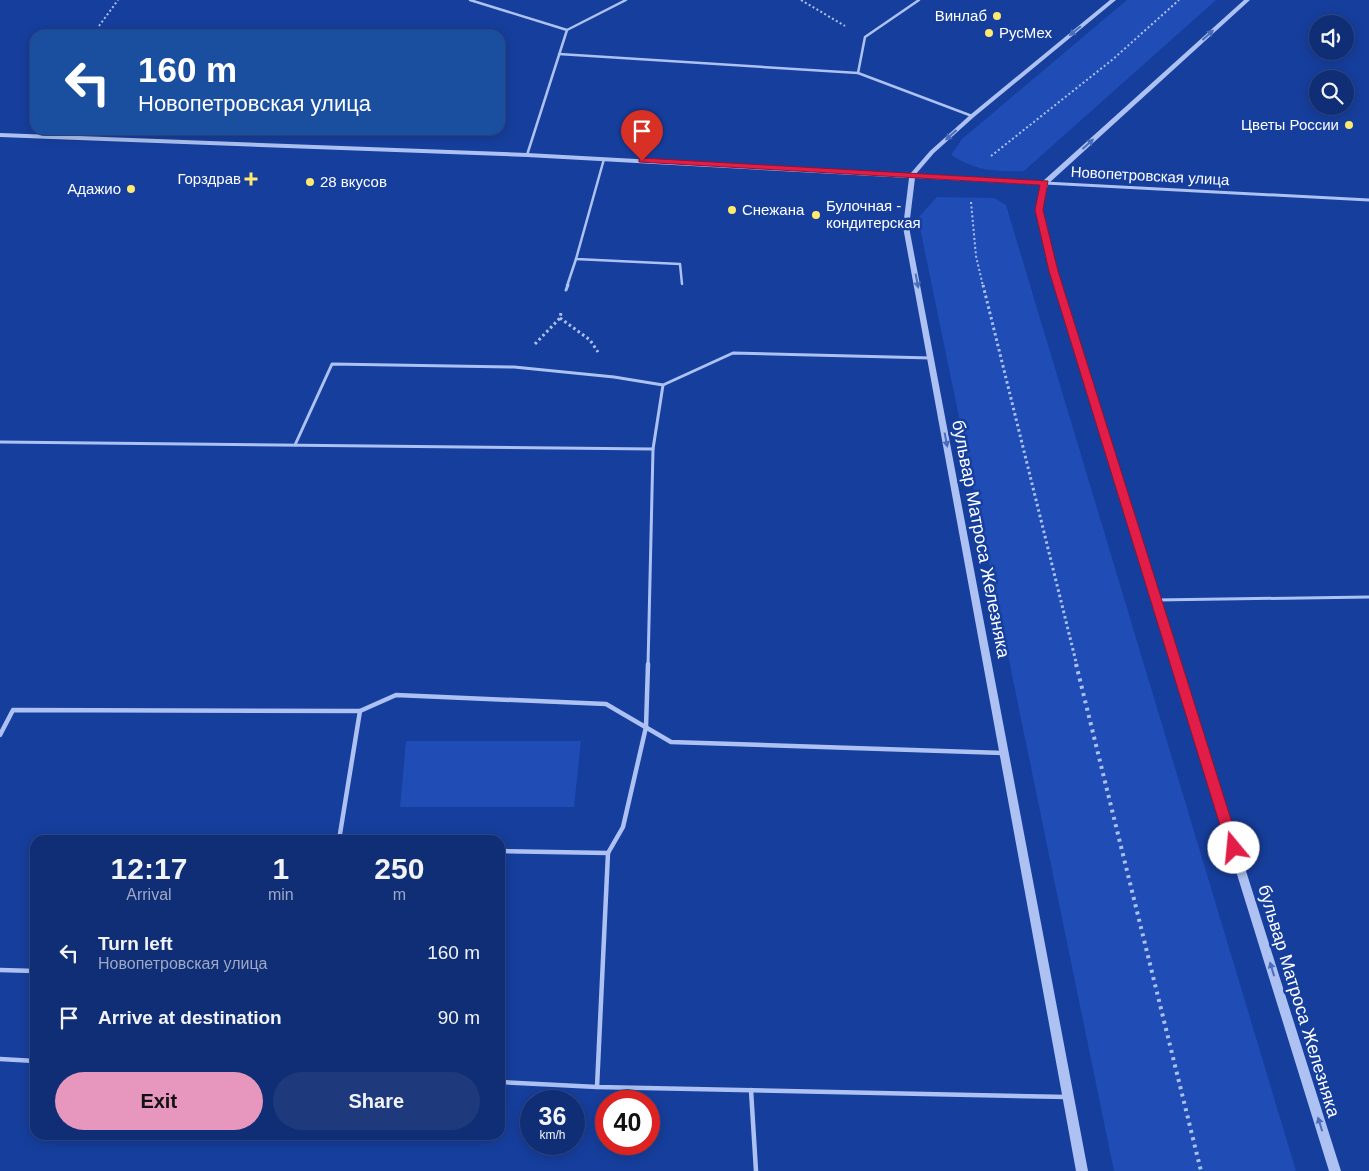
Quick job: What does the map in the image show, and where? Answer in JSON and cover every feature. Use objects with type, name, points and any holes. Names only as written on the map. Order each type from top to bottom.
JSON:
[{"type":"street","points":[[912,175],[932,152],[972,116],[1113,0]]},
{"type":"street","points":[[1045,183],[1247,0]]},
{"type":"street","name":"Новопетровская улица","points":[[0,135],[527,154],[1369,200]]},
{"type":"street","name":"бульвар Матроса Железняка","points":[[912,175],[906,227],[1082,1171]]},
{"type":"street","name":"бульвар Матроса Железняка","points":[[1045,183],[1039,210],[1053,271],[1335,1171]]},
{"type":"lane","points":[[470,0],[567,30],[626,0]]},
{"type":"lane","points":[[858,72],[865,37],[919,0]]},
{"type":"lane","points":[[527,154],[567,30]]},
{"type":"lane","points":[[559,54],[858,72],[972,116]]},
{"type":"lane","points":[[566,290],[604,159]]},
{"type":"lane","points":[[576,259],[680,264],[682,284]]},
{"type":"lane","points":[[295,445],[332,364],[514,367],[614,377],[663,385],[733,353],[931,358]]},
{"type":"lane","points":[[597,1087],[608,853],[623,827],[646,727],[653,449],[663,385]]},
{"type":"lane","points":[[0,442],[653,449]]},
{"type":"lane","points":[[1156,600],[1369,597]]},
{"type":"lane","points":[[0,735],[13,710],[360,711],[396,696],[606,704],[671,742],[1005,753]]},
{"type":"lane","points":[[340,835],[360,711]]},
{"type":"lane","points":[[505,851],[608,853]]},
{"type":"lane","points":[[0,970],[30,970]]},
{"type":"lane","points":[[0,1060],[30,1061]]},
{"type":"lane","points":[[505,1082],[597,1087],[1068,1096]]},
{"type":"lane","points":[[751,1090],[756,1171]]},
{"type":"path","points":[[99,26],[118,0]]},
{"type":"path","points":[[801,0],[865,37]]},
{"type":"path","points":[[986,159],[1112,60],[1179,0]]},
{"type":"path","points":[[970,205],[979,266],[1201,1171]]},
{"type":"path","points":[[514,367],[560,318],[566,290]]},
{"type":"path","points":[[560,318],[590,340],[614,377]]},
{"type":"shaded area","points":[[1127,0],[1216,0],[1024,171],[986,169],[969,164],[951,155],[962,139]]},
{"type":"shaded area","points":[[937,197],[994,198],[1006,205],[1296,1171],[1114,1171],[918,218]]},
{"type":"shaded area","points":[[406,741],[581,741],[574,807],[400,807]]},
{"type":"place","name":"Винлаб","points":[[997,16]]},
{"type":"place","name":"РусМех","points":[[989,33]]},
{"type":"place","name":"Цветы России","points":[[1349,125]]},
{"type":"place","name":"Горздрав","points":[[251,179]]},
{"type":"place","name":"28 вкусов","points":[[310,182]]},
{"type":"place","name":"Адажио","points":[[131,189]]},
{"type":"place","name":"Снежана","points":[[732,210]]},
{"type":"place","name":"Булочная - кондитерская","points":[[816,215]]},
{"type":"route","points":[[642,161],[1045,183],[1039,210],[1053,271],[1234,848]]}]
